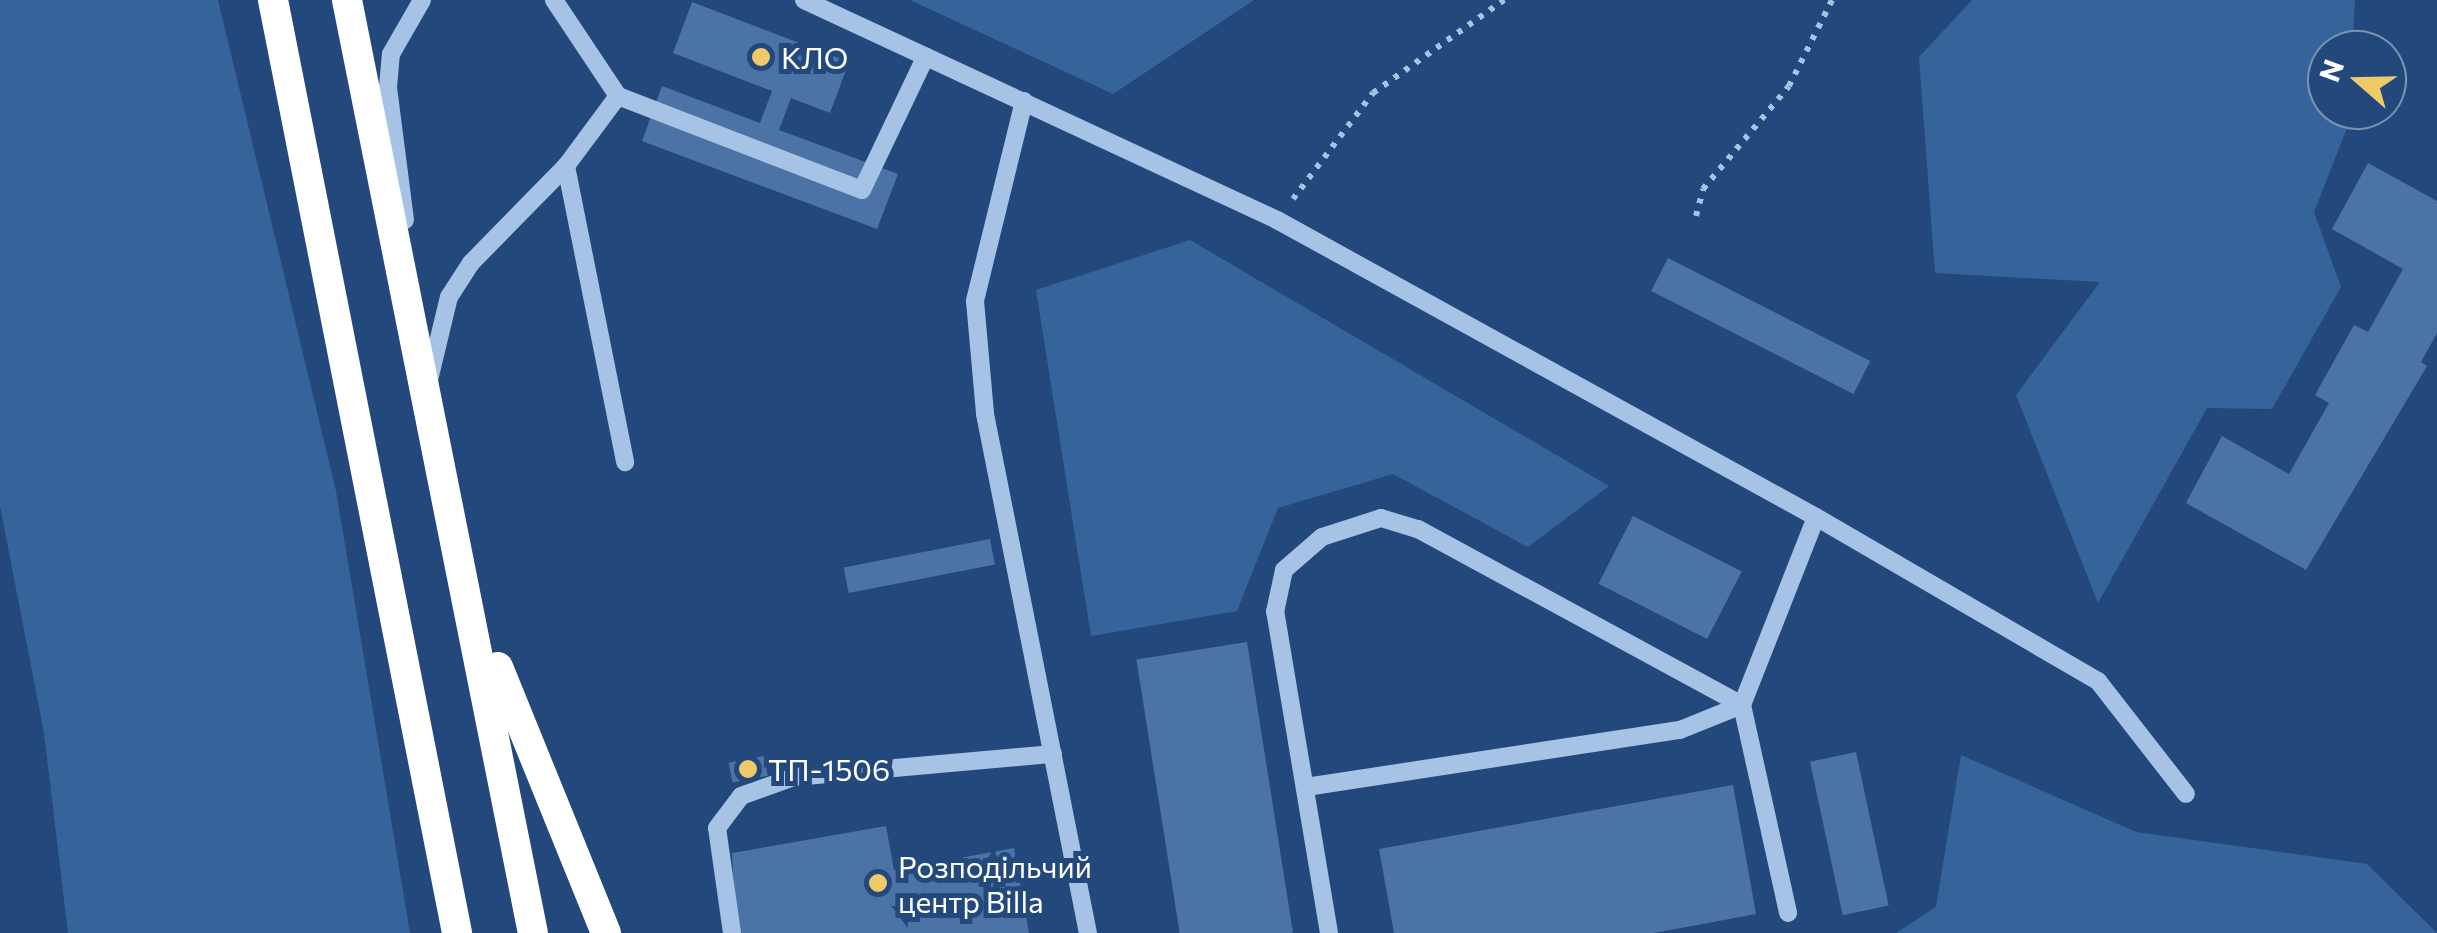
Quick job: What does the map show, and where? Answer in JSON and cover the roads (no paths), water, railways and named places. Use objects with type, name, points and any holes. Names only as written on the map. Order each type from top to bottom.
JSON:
[{"type":"highway","points":[[273,0],[458,933]]},
{"type":"highway","points":[[348,0],[476,613],[532,933]]},
{"type":"highway","points":[[476,613],[606,933]]},
{"type":"street","points":[[416,315],[388,86],[391,54],[422,0]]},
{"type":"street","points":[[554,0],[618,96],[862,190],[926,56]]},
{"type":"street","points":[[804,0],[1277,220],[1816,516],[2098,681],[2186,794]]},
{"type":"street","points":[[429,380],[449,297],[471,262],[566,166],[618,96]]},
{"type":"street","points":[[1024,102],[976,301],[984,414],[1088,933]]},
{"type":"street","points":[[566,166],[625,462]]},
{"type":"street","points":[[1788,913],[1742,705],[1816,516]]},
{"type":"street","points":[[1328,933],[1275,612],[1284,570],[1322,537],[1380,518],[1418,529],[1742,705]]},
{"type":"street","points":[[1306,788],[1680,730],[1742,705]]},
{"type":"street","points":[[732,933],[717,828],[741,796],[794,777],[1054,754]]},
{"type":"place","name":"КЛО","points":[[761,57]]},
{"type":"place","name":"ТП-1506","points":[[748,769]]},
{"type":"place","name":"Розподільчий центр Billa","points":[[878,883]]}]
